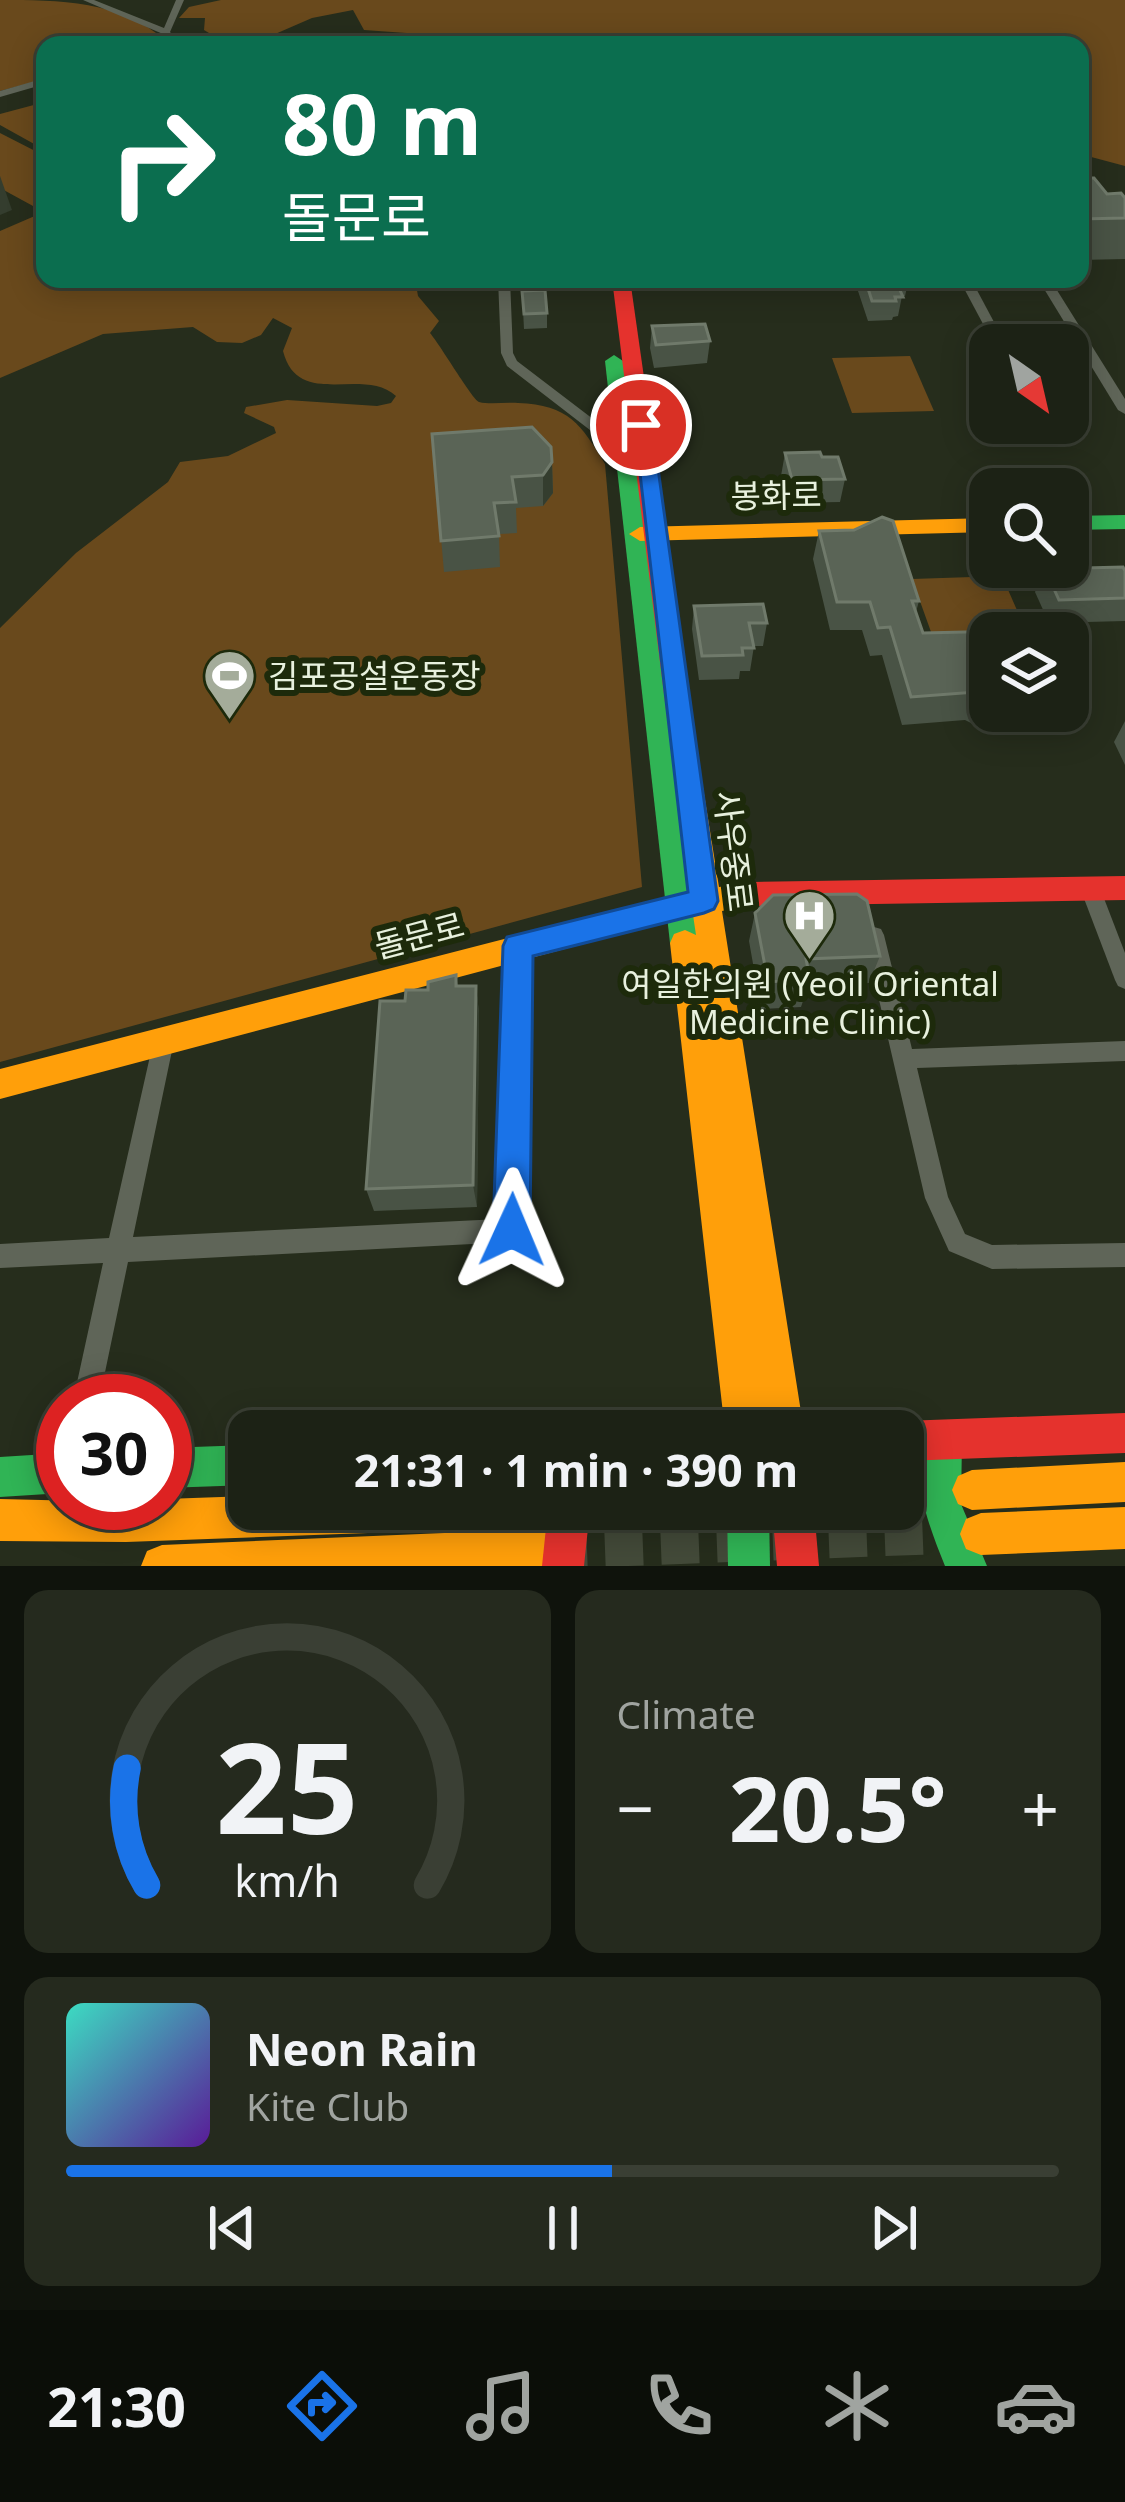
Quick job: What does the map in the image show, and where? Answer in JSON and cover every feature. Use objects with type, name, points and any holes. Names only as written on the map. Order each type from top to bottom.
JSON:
[{"type":"street","points":[[87,0],[169,36]]},
{"type":"street","points":[[166,32],[181,0]]},
{"type":"street","points":[[0,94],[36,84]]},
{"type":"street","points":[[504,288],[511,363],[626,451]]},
{"type":"street","name":"사우중로","points":[[604,288],[626,451],[646,533]]},
{"type":"street","name":"사우중로","points":[[622,288],[646,533],[692,903],[743,1410]]},
{"type":"street","points":[[970,288],[989,324]]},
{"type":"street","points":[[1050,288],[1125,410]]},
{"type":"street","points":[[1089,523],[1125,522]]},
{"type":"street","name":"봉화로","points":[[646,533],[969,525]]},
{"type":"street","points":[[1090,888],[1125,980]]},
{"type":"street","name":"돌문로","points":[[0,1084],[518,946],[744,893],[1125,888]]},
{"type":"street","points":[[862,890],[937,1198],[956,1243],[992,1257],[1125,1255]]},
{"type":"street","name":"사우중로","points":[[692,903],[780,1410]]},
{"type":"street","points":[[0,1256],[118,1246],[512,1230],[518,946]]},
{"type":"street","points":[[92,1374],[163,1041]]},
{"type":"street","points":[[904,1060],[1125,1051]]},
{"type":"street","points":[[924,1440],[1125,1433]]},
{"type":"street","points":[[942,1440],[941,1504],[966,1566]]},
{"type":"street","points":[[192,1467],[228,1466]]},
{"type":"street","points":[[0,1477],[36,1475]]},
{"type":"street","points":[[972,1490],[1125,1482]]},
{"type":"street","points":[[0,1520],[228,1517]]},
{"type":"street","points":[[981,1534],[1125,1528]]},
{"type":"street","points":[[748,1530],[749,1566]]},
{"type":"street","points":[[795,1530],[798,1566]]},
{"type":"street","points":[[162,1566],[551,1558]]},
{"type":"shaded area","points":[[0,0],[88,5],[130,18],[159,36],[36,36],[36,81],[0,91]]},
{"type":"shaded area","points":[[221,0],[1125,0],[1125,166],[1089,156],[1089,36],[449,36],[364,30],[353,10],[312,18],[271,36],[214,36],[204,30],[205,18],[179,18],[189,7]]},
{"type":"shaded area","points":[[36,104],[36,145],[0,125],[0,114]]},
{"type":"shaded area","points":[[0,133],[36,151],[36,208],[0,188]]},
{"type":"shaded area","points":[[36,215],[36,288],[417,288],[439,321],[430,333],[475,399],[550,408],[572,419],[605,464],[642,887],[0,1062],[0,628],[76,553],[168,482],[180,462],[228,456],[276,433],[274,427],[244,413],[246,407],[287,400],[377,406],[391,403],[396,396],[367,385],[302,379],[283,351],[292,328],[273,318],[261,335],[242,343],[217,342],[193,327],[103,334],[0,378],[0,231]]},
{"type":"shaded area","points":[[910,356],[934,411],[852,413],[832,358]]},
{"type":"shaded area","points":[[969,577],[969,588],[1007,588],[1018,612],[969,612],[969,637],[935,643],[912,579]]},
{"type":"building","points":[[1089,178],[1107,194],[1121,193],[1125,218],[1089,219]]},
{"type":"building","points":[[868,288],[899,288],[903,297],[895,297],[896,301],[872,301]]},
{"type":"building","points":[[545,290],[547,313],[524,314],[522,291]]},
{"type":"building","points":[[705,324],[710,341],[656,345],[652,326]]},
{"type":"building","points":[[532,427],[551,447],[552,462],[543,475],[512,477],[516,502],[494,503],[499,536],[441,541],[432,434]]},
{"type":"building","points":[[820,452],[822,457],[838,457],[845,479],[792,480],[785,453]]},
{"type":"building","points":[[882,517],[893,521],[919,601],[912,601],[923,633],[969,632],[969,693],[911,697],[890,627],[878,628],[870,602],[837,602],[819,531],[854,530]]},
{"type":"building","points":[[1123,567],[1125,598],[1059,600],[1054,588],[1089,588],[1089,568]]},
{"type":"building","points":[[763,604],[767,623],[749,623],[754,648],[742,648],[743,655],[702,656],[694,606]]},
{"type":"building","points":[[857,894],[867,901],[880,956],[806,959],[810,979],[768,982],[755,913],[773,895]]},
{"type":"building","points":[[456,975],[456,986],[476,986],[473,1185],[366,1189],[380,1001],[405,1001],[406,990],[428,990],[428,982]]},
{"type":"tunnel","points":[[924,1491],[956,1490]]},
{"type":"tunnel","points":[[549,1550],[966,1534]]},
{"type":"traffic: fast","points":[[614,361],[685,943]]},
{"type":"traffic: fast","points":[[1089,523],[1125,522]]},
{"type":"traffic: fast","points":[[942,1440],[941,1504],[966,1566]]},
{"type":"traffic: fast","points":[[192,1467],[228,1466]]},
{"type":"traffic: fast","points":[[0,1477],[36,1475]]},
{"type":"traffic: fast","points":[[748,1530],[749,1566]]},
{"type":"traffic: slow","points":[[640,534],[969,526]]},
{"type":"traffic: slow","points":[[684,750],[781,1410]]},
{"type":"traffic: slow","points":[[0,1084],[681,905],[753,894]]},
{"type":"traffic: slow","points":[[685,943],[742,1410]]},
{"type":"traffic: slow","points":[[972,1490],[1125,1482]]},
{"type":"traffic: slow","points":[[0,1520],[228,1517]]},
{"type":"traffic: slow","points":[[981,1534],[1125,1528]]},
{"type":"traffic: slow","points":[[162,1566],[539,1550]]},
{"type":"traffic: jam","points":[[622,288],[684,750]]},
{"type":"traffic: jam","points":[[753,894],[1125,888]]},
{"type":"traffic: jam","points":[[924,1440],[1125,1433]]},
{"type":"traffic: jam","points":[[563,1566],[567,1530]]},
{"type":"traffic: jam","points":[[795,1530],[798,1566]]},
{"type":"place","name":"김포공설운동장","points":[[229,721]]},
{"type":"place","name":"여일한의원 (Yeoil Oriental Medicine Clinic)","points":[[810,962]]},
{"type":"route","points":[[512,1230],[518,946],[704,901],[641,425]]}]
